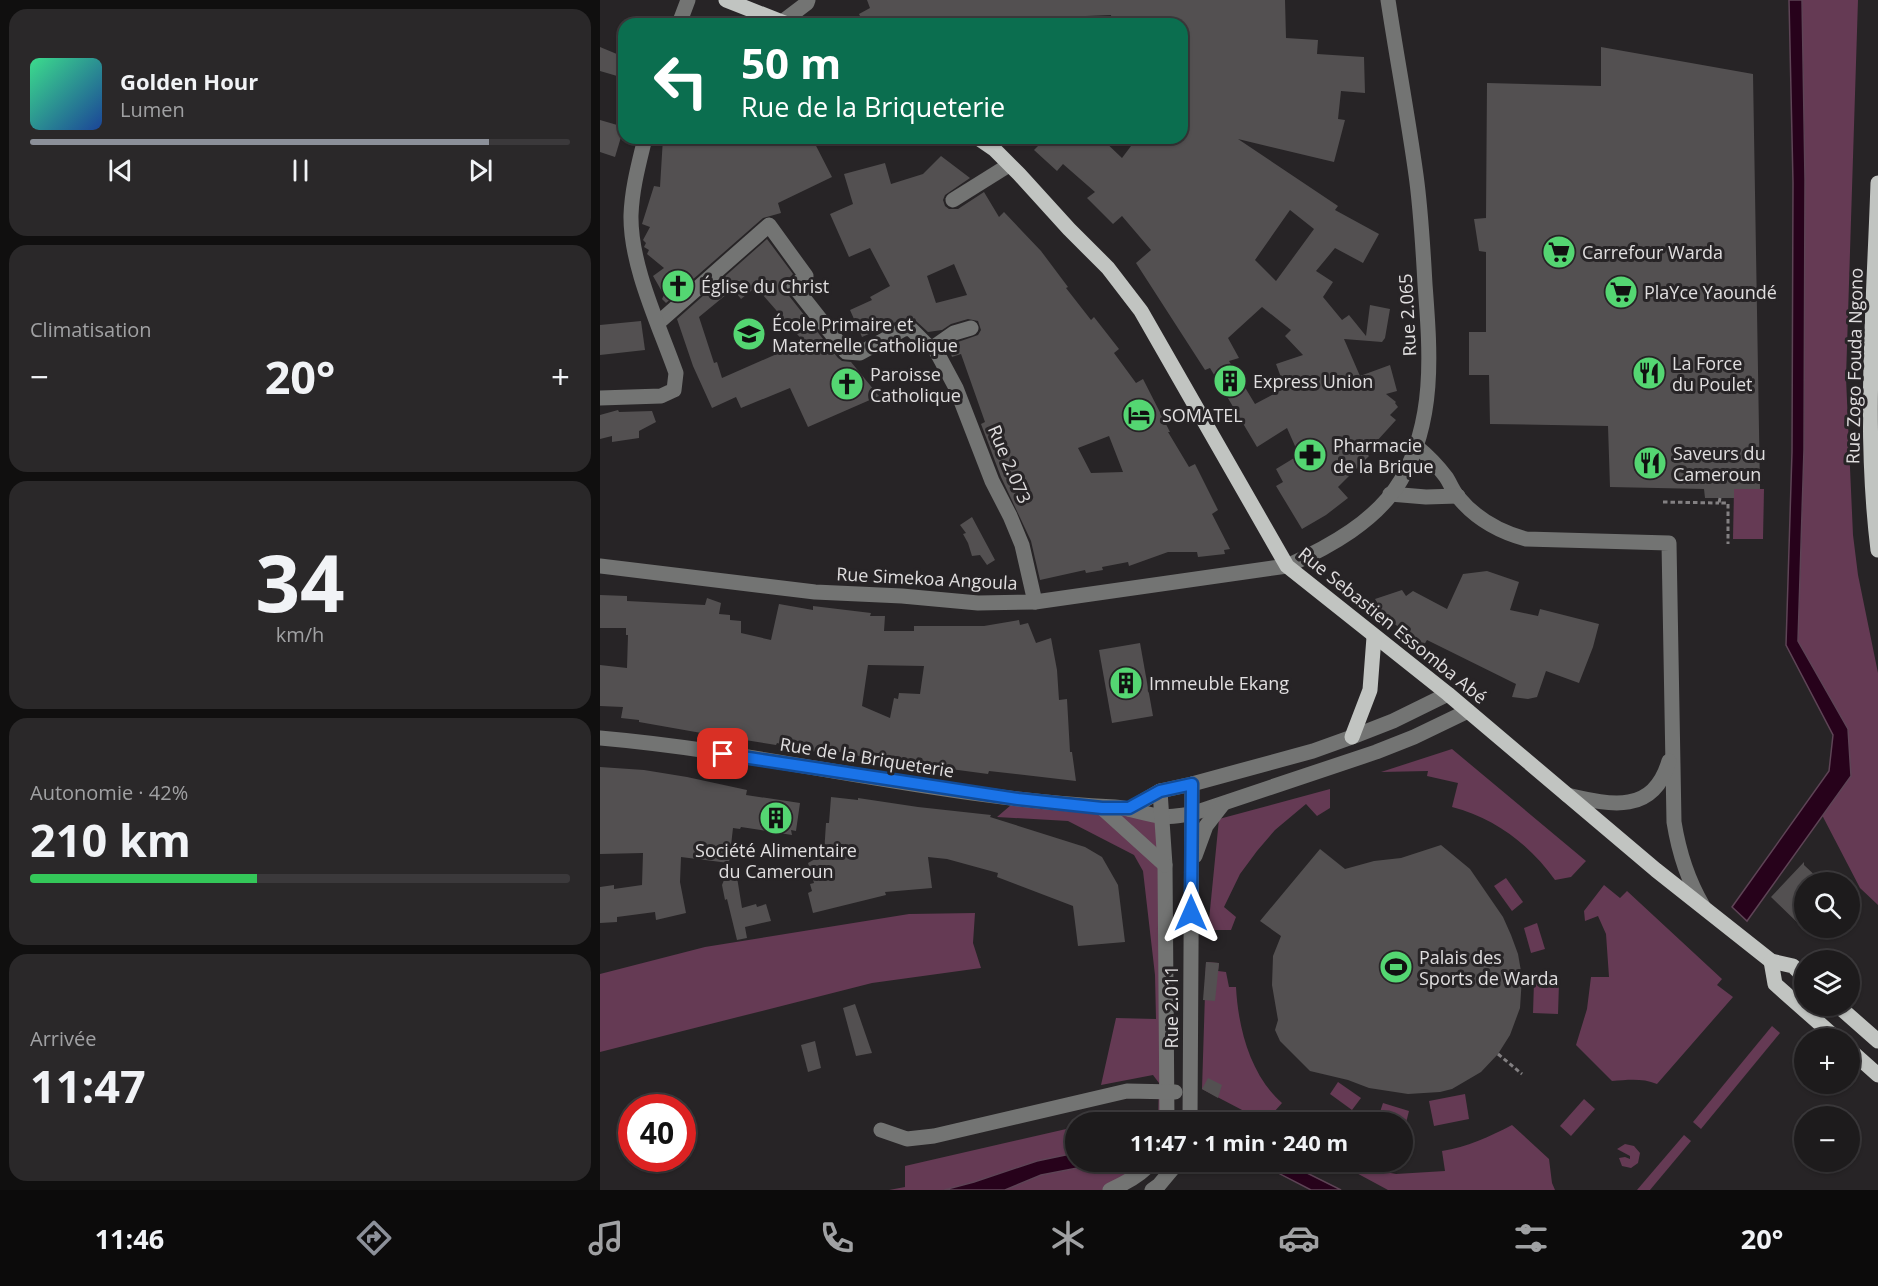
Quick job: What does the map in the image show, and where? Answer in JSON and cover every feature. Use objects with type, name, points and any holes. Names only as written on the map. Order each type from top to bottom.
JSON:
[{"type":"main road","points":[[726,0],[771,18]]},
{"type":"main road","name":"Rue Sebastien Essomba Abé","points":[[987,144],[1108,268],[1141,311],[1287,566],[1448,694],[1705,909],[1771,961],[1794,967]]},
{"type":"main road","name":"Rue Zogo Fouda Ngono","points":[[1878,183],[1870,411],[1872,503],[1878,550]]},
{"type":"main road","points":[[1352,738],[1370,690],[1374,637]]},
{"type":"main road","points":[[1771,961],[1775,984],[1825,1028]]},
{"type":"main road","points":[[1850,1016],[1878,1041]]},
{"type":"main road","points":[[1860,1059],[1878,1075]]},
{"type":"street","points":[[681,18],[688,0]]},
{"type":"street","points":[[789,18],[807,3],[807,0]]},
{"type":"street","name":"Rue 2.065","points":[[1287,566],[1325,549],[1377,510],[1400,481],[1424,424],[1429,382],[1427,309],[1416,176],[1388,0]]},
{"type":"street","points":[[600,398],[661,396],[674,390],[676,373],[636,262],[631,216],[635,177],[643,144]]},
{"type":"street","points":[[953,200],[1009,165]]},
{"type":"street","points":[[658,323],[768,225],[806,276],[794,285],[846,352],[860,353],[910,328],[928,346],[934,347],[954,333],[971,328]]},
{"type":"street","name":"Rue 2.073","points":[[934,347],[956,388],[992,481],[1022,545],[1035,602]]},
{"type":"street","points":[[1416,446],[1433,461],[1458,496],[1475,514],[1504,533],[1526,539],[1669,543],[1674,822],[1679,852],[1690,885],[1705,909]]},
{"type":"street","points":[[1390,494],[1426,497],[1458,496]]},
{"type":"street","name":"Rue Simekoa Angoula","points":[[600,566],[815,592],[902,596],[978,603],[1035,602],[1287,566]]},
{"type":"street","name":"Rue de la Briqueterie","points":[[1129,808],[1160,791],[1313,751],[1352,738],[1403,717],[1448,694]]},
{"type":"street","name":"Rue de la Briqueterie","points":[[600,738],[702,751],[1018,799],[1102,808],[1129,808],[1161,817],[1191,814],[1376,752],[1468,711]]},
{"type":"street","points":[[1567,795],[1601,803],[1630,802],[1645,797],[1657,788],[1672,750]]},
{"type":"street","name":"Rue 2.011","points":[[1190,1112],[1192,784]]},
{"type":"street","name":"Rue 2.011","points":[[1160,791],[1165,865],[1167,1112]]},
{"type":"street","points":[[1191,867],[1206,826],[1223,804]]},
{"type":"street","points":[[1102,808],[1165,865]]},
{"type":"street","points":[[881,1130],[907,1139],[934,1136],[1127,1091],[1167,1091],[1190,1094]]},
{"type":"street","points":[[1110,1190],[1142,1172]]},
{"type":"street","points":[[1152,1190],[1170,1172]]},
{"type":"path","points":[[1719,498],[1719,503]]},
{"type":"path","points":[[1663,502],[1728,503],[1728,544]]},
{"type":"path","points":[[1498,1054],[1522,1074]]},
{"type":"shaded area","points":[[1789,0],[1802,0],[1805,180],[1804,449],[1798,641],[1848,729],[1851,776],[1747,921],[1732,907],[1829,771],[1833,735],[1786,645],[1792,452],[1793,183]]},
{"type":"shaded area","points":[[1802,0],[1858,0],[1846,378],[1853,535],[1858,575],[1878,673],[1878,905],[1860,888],[1860,872],[1852,872],[1822,815],[1851,776],[1798,641],[1804,449],[1805,180]]},
{"type":"shaded area","points":[[1734,489],[1764,489],[1763,539],[1733,539]]},
{"type":"shaded area","points":[[1452,749],[1586,861],[1571,877],[1555,880],[1534,855],[1510,834],[1483,818],[1452,807],[1458,783],[1427,776],[1428,771],[1381,772]]},
{"type":"shaded area","points":[[1330,789],[1330,808],[1317,816],[1306,804],[1275,830],[1240,874],[1224,907],[1236,917],[1231,930],[1208,930],[1219,819]]},
{"type":"shaded area","points":[[1018,799],[1161,817],[1167,1112],[1158,1112],[1159,1083],[1153,1075],[1101,1085],[1116,1018],[1156,1019],[1155,975],[1143,871],[1134,855],[1068,821],[997,817]]},
{"type":"shaded area","points":[[1506,878],[1523,902],[1512,911],[1494,886]]},
{"type":"shaded area","points":[[1604,885],[1620,898],[1627,891],[1722,979],[1717,985],[1733,997],[1657,1084],[1640,1080],[1612,1081],[1576,1045],[1587,1009],[1591,977],[1609,977],[1606,934],[1598,916],[1585,921],[1584,911]]},
{"type":"shaded area","points":[[975,913],[973,943],[981,968],[872,983],[600,1052],[600,974],[705,947],[909,914]]},
{"type":"shaded area","points":[[1537,923],[1545,949],[1531,953],[1524,928]]},
{"type":"shaded area","points":[[1206,962],[1219,963],[1218,971],[1226,972],[1229,987],[1236,987],[1243,1034],[1254,1065],[1271,1092],[1282,1103],[1274,1112],[1246,1112],[1202,1089]]},
{"type":"shaded area","points":[[1534,982],[1559,982],[1558,1014],[1533,1013]]},
{"type":"shaded area","points":[[1772,1026],[1780,1033],[1701,1129],[1693,1122]]},
{"type":"shaded area","points":[[1338,1082],[1361,1098],[1352,1110],[1330,1094]]},
{"type":"shaded area","points":[[1465,1094],[1469,1119],[1434,1126],[1429,1101]]},
{"type":"shaded area","points":[[1584,1099],[1595,1109],[1571,1136],[1560,1126]]},
{"type":"shaded area","points":[[1383,1103],[1409,1111],[1409,1112],[1380,1112]]},
{"type":"shaded area","points":[[1512,1125],[1549,1159],[1555,1190],[1388,1190],[1355,1172],[1396,1174],[1445,1171],[1442,1151],[1495,1134]]},
{"type":"shaded area","points":[[1065,1129],[1065,1155],[1037,1161],[944,1190],[889,1190],[905,1187],[905,1166]]},
{"type":"shaded area","points":[[1684,1135],[1691,1141],[1650,1190],[1637,1190]]},
{"type":"shaded area","points":[[1625,1144],[1634,1146],[1640,1153],[1638,1163],[1631,1168],[1622,1166],[1619,1158],[1630,1159],[1630,1156],[1617,1149]]},
{"type":"shaded area","points":[[1065,1155],[1065,1170],[1041,1175],[1005,1190],[944,1190],[974,1182],[1037,1161]]},
{"type":"shaded area","points":[[1065,1170],[1137,1172],[1110,1190],[1005,1190],[1041,1175]]},
{"type":"shaded area","points":[[1276,1172],[1305,1172],[1341,1190],[1311,1190]]},
{"type":"building","points":[[867,0],[1285,0],[1286,38],[1318,40],[1317,54],[1364,57],[1365,93],[1341,91],[1338,119],[1345,120],[1334,162],[1238,139],[1338,206],[1335,210],[1379,234],[1363,263],[1335,248],[1316,271],[1333,282],[1323,297],[1342,320],[1349,315],[1366,336],[1370,305],[1390,309],[1385,338],[1382,342],[1344,339],[1360,376],[1390,365],[1397,391],[1386,394],[1396,402],[1398,407],[1390,415],[1396,420],[1366,453],[1369,456],[1338,487],[1348,498],[1326,515],[1302,529],[1276,486],[1283,482],[1276,469],[1299,455],[1287,428],[1257,447],[1210,368],[1205,370],[1136,263],[1151,250],[1122,216],[1113,224],[1087,198],[1095,192],[1063,164],[1057,171],[1034,150],[1038,146],[1036,144],[1107,144],[1122,158],[1132,144],[1188,144],[1188,18],[1111,18],[1111,15],[1086,16],[1085,18],[861,18],[859,14],[870,8]],"holes":[[[1290,210],[1314,229],[1276,281],[1255,260]],[[1262,307],[1291,330],[1285,336],[1303,355],[1276,364],[1285,388],[1255,404],[1229,361],[1239,358],[1228,338]]]},
{"type":"building","points":[[600,47],[618,54],[618,76],[600,71]]},
{"type":"building","name":"PlaYce Yaoundé","points":[[1601,47],[1753,74],[1760,489],[1734,489],[1734,498],[1705,498],[1704,489],[1610,487],[1608,426],[1490,424],[1489,375],[1469,375],[1469,332],[1486,332],[1486,252],[1479,251],[1474,219],[1486,218],[1487,83],[1601,86]]},
{"type":"building","points":[[600,120],[618,125],[619,144],[615,157],[600,152]]},
{"type":"building","points":[[663,144],[815,144],[832,177],[778,203],[781,213],[763,218],[666,303],[662,299],[664,295],[653,276],[664,268],[647,254],[649,250],[644,247],[646,243],[643,240],[650,227],[642,224],[654,186],[660,187]]},
{"type":"building","points":[[941,156],[970,178],[945,195],[943,200],[945,206],[949,209],[958,209],[984,192],[999,217],[1004,212],[1041,251],[1091,320],[1094,317],[1119,349],[1114,353],[1136,383],[1143,379],[1170,432],[1168,432],[1189,467],[1195,464],[1218,510],[1212,514],[1230,549],[1224,550],[1225,554],[1198,557],[1197,552],[1168,552],[1129,566],[1128,562],[1102,567],[1103,570],[1086,573],[1085,570],[1040,580],[1031,541],[1001,477],[981,424],[985,422],[961,354],[952,357],[949,348],[978,335],[981,330],[978,321],[968,319],[951,324],[942,330],[928,332],[916,321],[908,318],[862,337],[850,310],[872,300],[870,297],[890,286],[870,248],[849,257],[830,214],[853,204],[844,174],[885,163],[891,184],[923,174]],"holes":[[[954,264],[967,295],[936,303],[927,276]],[[1109,436],[1123,472],[1091,473],[1078,448]]]},
{"type":"building","points":[[767,239],[793,274],[785,283],[786,292],[838,358],[851,362],[879,396],[808,427],[790,388],[741,408],[736,397],[712,408],[693,366],[677,319]],"holes":[[[756,287],[804,342],[722,378],[717,362],[714,363],[699,317],[733,289],[741,299]]]},
{"type":"building","points":[[641,321],[645,350],[600,355],[600,325]]},
{"type":"building","points":[[618,410],[619,412],[652,411],[656,422],[639,431],[639,438],[612,442],[612,436],[600,439],[600,415]]},
{"type":"building","points":[[972,517],[995,560],[987,565],[980,555],[972,556],[963,534],[966,533],[960,525]]},
{"type":"building","points":[[1487,571],[1519,582],[1510,610],[1538,616],[1540,609],[1599,624],[1579,683],[1546,671],[1537,697],[1528,699],[1512,697],[1516,684],[1427,640],[1424,645],[1386,618],[1375,599],[1402,590],[1406,596],[1413,591],[1447,609],[1463,574]]},
{"type":"building","points":[[600,595],[627,596],[627,601],[705,605],[707,598],[721,603],[719,614],[730,615],[730,620],[741,621],[741,633],[771,640],[779,604],[813,610],[813,606],[871,613],[870,616],[885,616],[884,631],[914,631],[914,626],[984,626],[1019,620],[1020,625],[1028,623],[1036,643],[1051,638],[1057,670],[1059,700],[1067,699],[1070,752],[1072,752],[1076,781],[989,771],[988,774],[898,762],[895,764],[841,752],[803,751],[777,743],[776,745],[707,734],[621,718],[623,707],[600,706],[600,665],[627,668],[628,635],[626,635],[626,628],[600,628]],"holes":[[[868,665],[924,666],[920,694],[899,693],[898,699],[894,698],[890,718],[862,706]]]},
{"type":"building","name":"Immeuble Ekang","points":[[1140,643],[1153,716],[1112,723],[1099,650]]},
{"type":"building","points":[[600,767],[644,770],[687,777],[747,790],[746,795],[800,803],[796,831],[791,830],[792,835],[741,827],[740,829],[733,828],[729,863],[681,857],[680,882],[686,913],[656,920],[655,912],[617,917],[617,922],[600,923],[600,887],[614,885],[614,889],[642,885],[643,853],[600,854]]},
{"type":"building","points":[[831,797],[858,800],[858,798],[991,815],[990,817],[1085,847],[1102,857],[1118,885],[1125,942],[1078,946],[1073,906],[997,877],[998,873],[947,859],[928,857],[932,888],[885,892],[886,895],[813,913],[808,893],[812,891],[810,884],[814,883],[808,863],[824,854]]},
{"type":"building","name":"Palais des Sports de Warda","points":[[1441,845],[1470,869],[1503,917],[1518,954],[1522,977],[1520,1008],[1510,1035],[1498,1054],[1481,1072],[1452,1089],[1440,1092],[1408,1094],[1369,1088],[1348,1080],[1310,1071],[1280,1041],[1275,1030],[1278,1020],[1272,985],[1273,956],[1281,936],[1260,921],[1320,849],[1345,869],[1374,861],[1401,858]]},
{"type":"building","points":[[1804,862],[1811,872],[1795,872]]},
{"type":"building","points":[[736,871],[742,908],[766,904],[771,921],[745,927],[747,938],[737,940],[722,885],[726,875]]},
{"type":"building","points":[[1794,873],[1794,919],[1771,897]]},
{"type":"building","points":[[1206,962],[1219,963],[1215,1001],[1203,1000]]},
{"type":"building","points":[[855,1004],[872,1053],[856,1056],[843,1008]]},
{"type":"building","points":[[815,1041],[821,1068],[808,1072],[801,1045]]},
{"type":"building","points":[[1208,1078],[1222,1085],[1218,1098],[1202,1089]]},
{"type":"place","name":"Carrefour Warda","points":[[1559,252]]},
{"type":"place","name":"Église du Christ","points":[[678,286]]},
{"type":"place","name":"PlaYce Yaoundé","points":[[1621,292]]},
{"type":"place","name":"École Primaire et Maternelle Catholique","points":[[749,334]]},
{"type":"place","name":"La Force du Poulet","points":[[1649,373]]},
{"type":"place","name":"Express Union","points":[[1230,381]]},
{"type":"place","name":"Paroisse Catholique","points":[[847,384]]},
{"type":"place","name":"SOMATEL","points":[[1139,415]]},
{"type":"place","name":"Pharmacie de la Brique","points":[[1310,455]]},
{"type":"place","name":"Saveurs du Cameroun","points":[[1650,463]]},
{"type":"place","name":"Immeuble Ekang","points":[[1126,683]]},
{"type":"place","name":"Société Alimentaire du Cameroun","points":[[776,818]]},
{"type":"place","name":"Palais des Sports de Warda","points":[[1396,967]]},
{"type":"route","points":[[723,754],[1018,799],[1102,808],[1129,808],[1160,791],[1192,784],[1191,913]]}]
